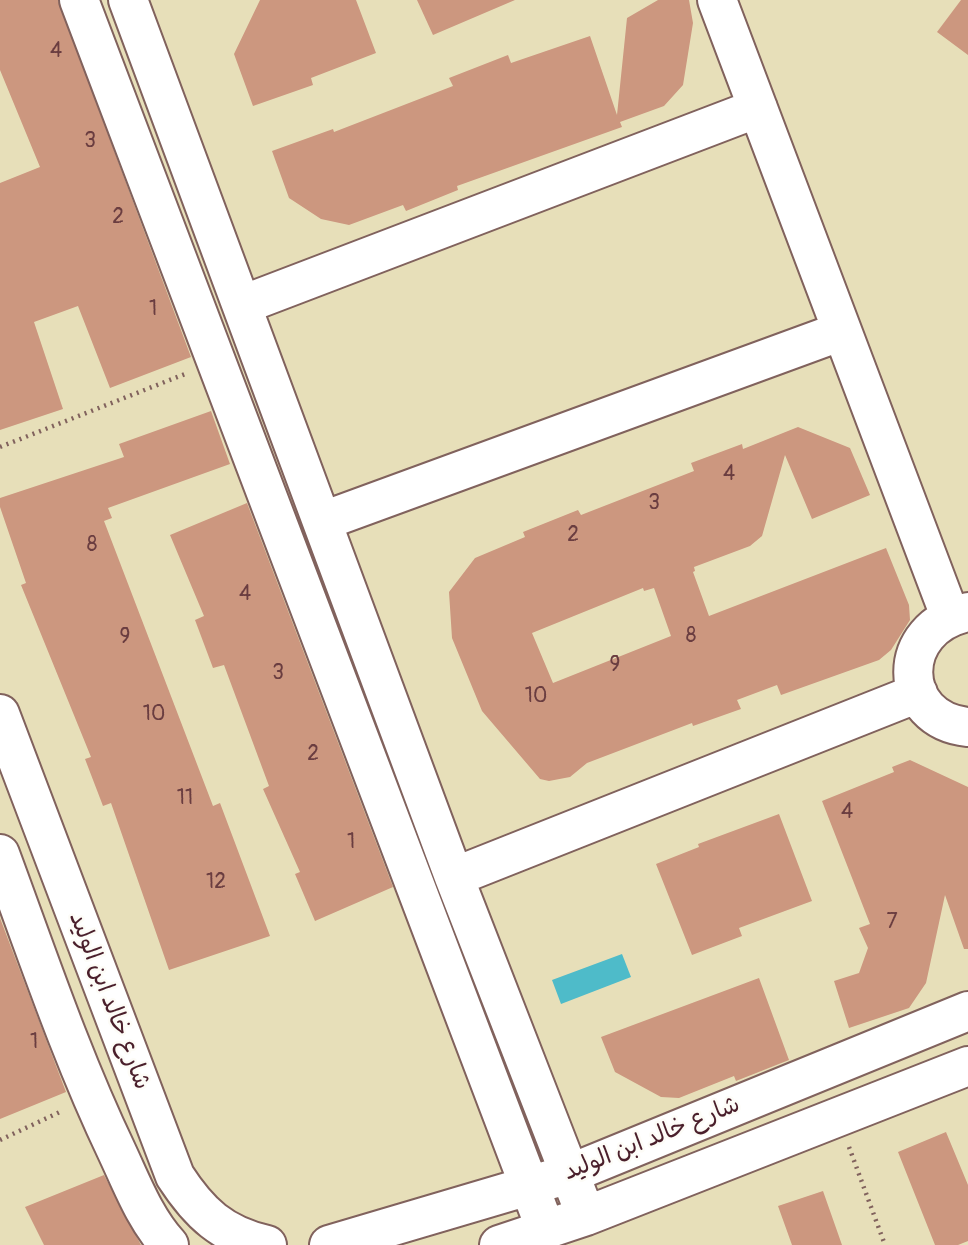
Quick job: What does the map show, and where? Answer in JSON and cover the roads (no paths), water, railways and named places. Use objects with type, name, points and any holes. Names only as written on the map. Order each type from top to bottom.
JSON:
[{"type":"street","points":[[79,0],[214,363],[546,1230]]},
{"type":"street","points":[[128,0],[454,877],[586,1216]]},
{"type":"street","points":[[717,0],[842,331],[959,614],[934,625],[918,648],[913,675],[918,692],[927,708],[941,719],[968,727]]},
{"type":"street","points":[[242,305],[758,108]]},
{"type":"street","points":[[323,521],[842,331]]},
{"type":"street","points":[[454,877],[918,692]]},
{"type":"street","name":"شارع خالد ابن الوليد","points":[[0,715],[175,1176],[195,1206],[223,1230],[267,1245]]},
{"type":"street","name":"شارع خالد ابن الوليد","points":[[0,854],[91,1098],[139,1199],[157,1232],[169,1245]]},
{"type":"street","name":"شارع خالد ابن الوليد","points":[[329,1245],[569,1174],[968,1011]]},
{"type":"street","name":"شارع خالد ابن الوليد","points":[[499,1245],[586,1216],[968,1066]]},
{"type":"water","points":[[622,954],[631,977],[561,1004],[552,980]]}]
